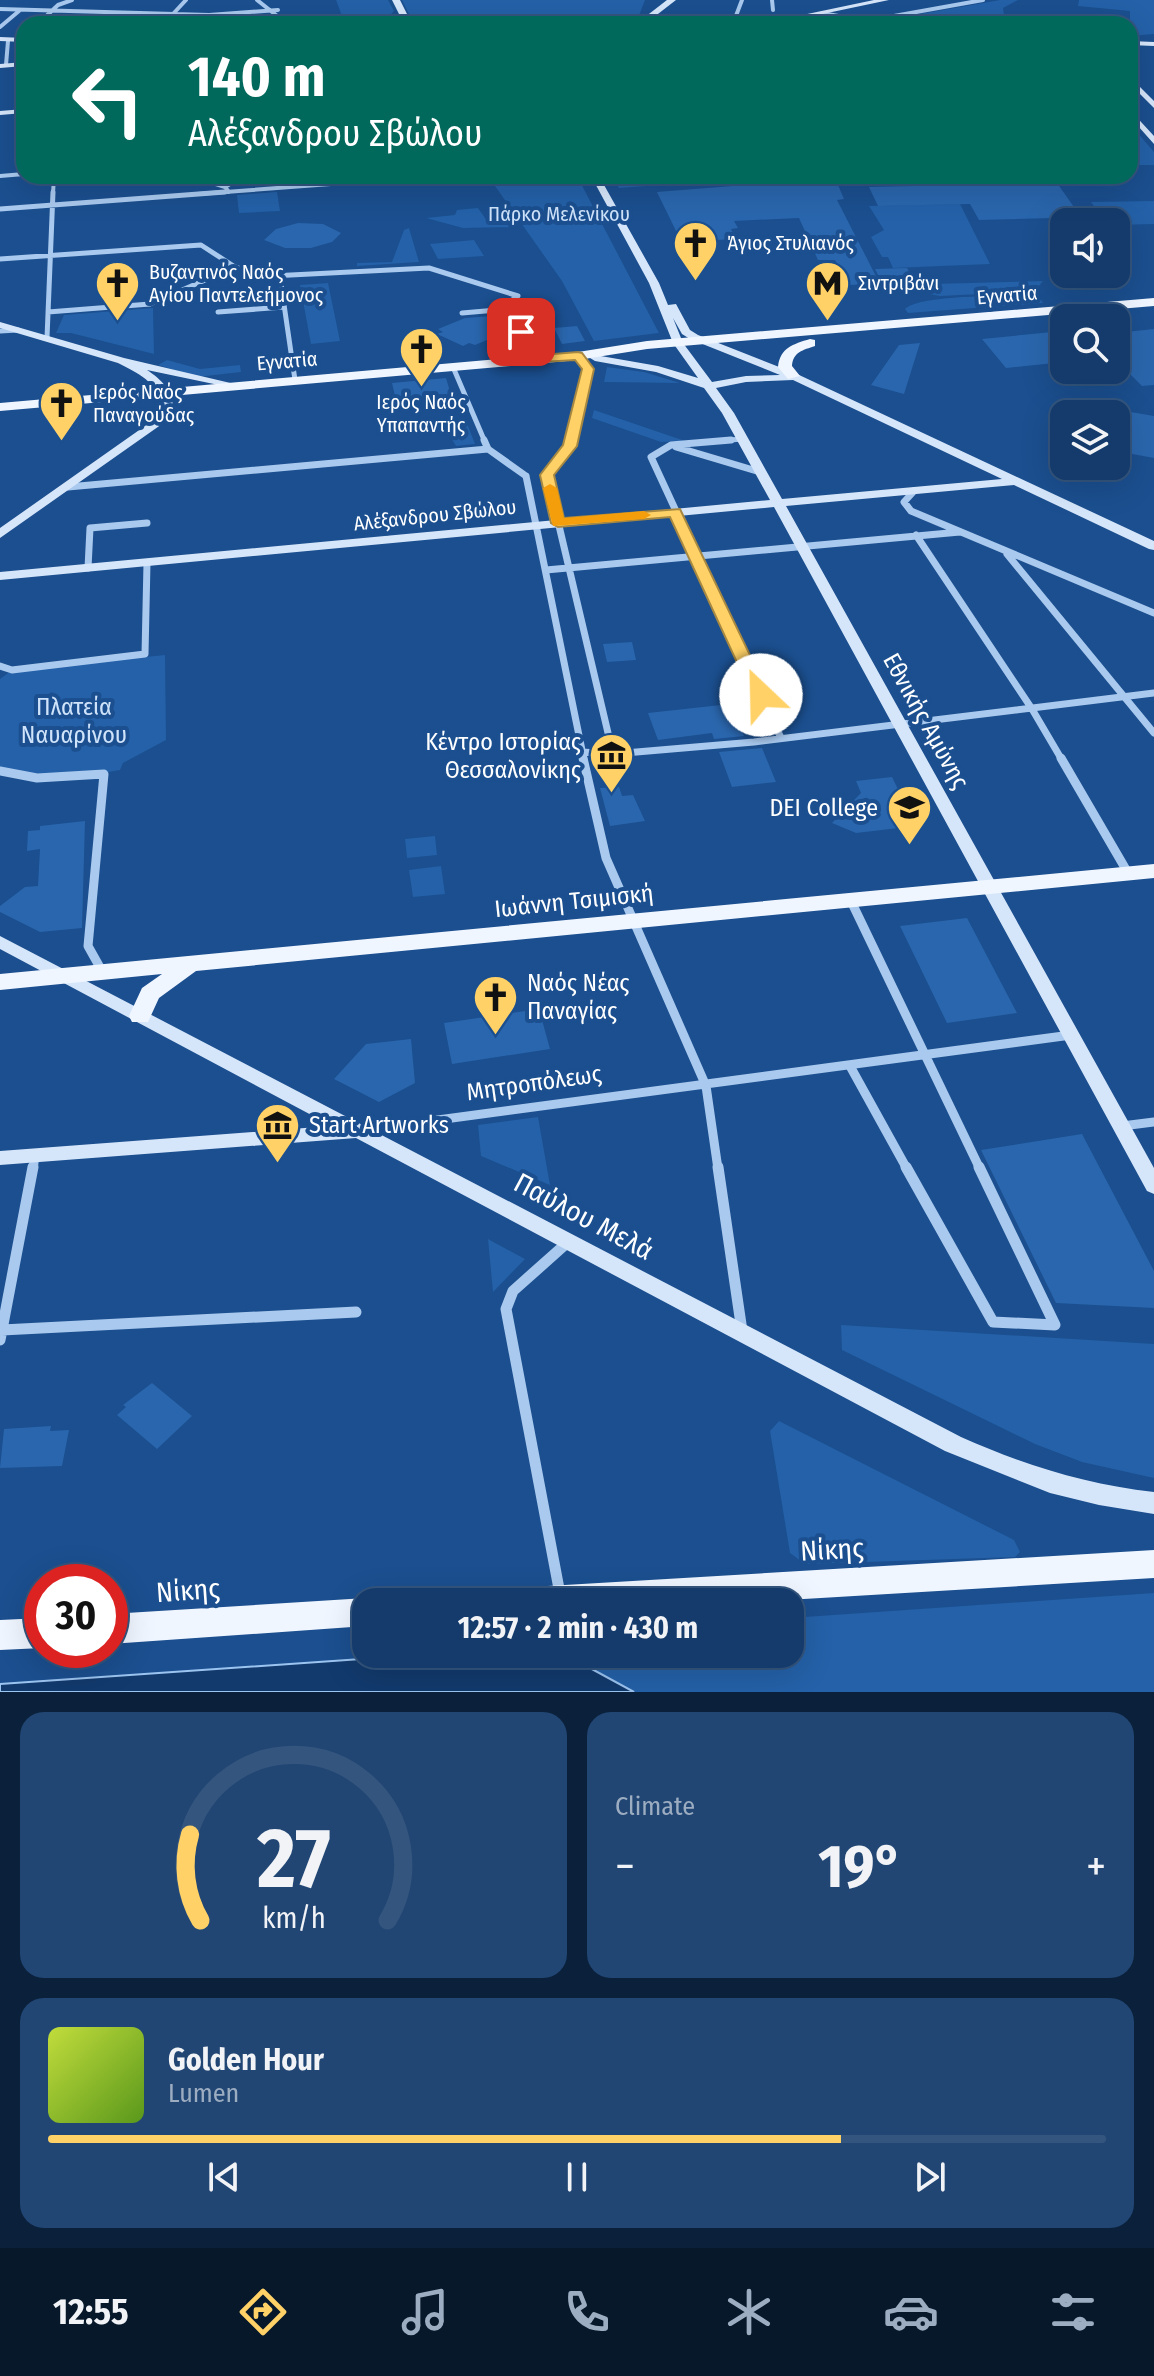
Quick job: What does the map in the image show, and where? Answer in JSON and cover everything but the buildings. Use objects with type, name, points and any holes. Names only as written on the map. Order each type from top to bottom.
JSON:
[{"type":"main road","points":[[806,16],[885,0]]},
{"type":"main road","points":[[654,16],[669,1]]},
{"type":"main road","points":[[1138,88],[1154,106]]},
{"type":"main road","points":[[1138,122],[1154,141]]},
{"type":"main road","name":"Εθνικής Αμύνης","points":[[599,184],[654,283],[681,347],[710,386],[742,439],[992,887],[1154,1186]]},
{"type":"main road","name":"Εθνικής Αμύνης","points":[[654,283],[664,291],[686,332],[703,341]]},
{"type":"main road","name":"Εγνατία","points":[[0,407],[578,356],[595,358],[681,347],[703,341],[1154,302]]},
{"type":"main road","points":[[1130,314],[1154,312]]},
{"type":"main road","name":"Εγνατία","points":[[578,356],[594,351],[681,347],[725,349],[810,343],[1050,321]]},
{"type":"main road","points":[[0,325],[122,361],[233,385]]},
{"type":"main road","points":[[703,341],[799,379],[1154,546]]},
{"type":"main road","points":[[799,379],[785,367],[786,357],[794,349],[810,343]]},
{"type":"main road","points":[[595,358],[658,369],[710,386],[756,378],[799,379]]},
{"type":"main road","points":[[0,534],[166,418],[169,411],[165,392],[153,377],[122,361]]},
{"type":"main road","name":"Αλέξανδρου Σβώλου","points":[[3,574],[1017,481]]},
{"type":"main road","name":"Ιωάννη Τσιμισκή","points":[[0,982],[68,978],[1154,871]]},
{"type":"main road","name":"Παύλου Μελά","points":[[0,942],[913,1424],[1013,1471],[1065,1489],[1154,1503]]},
{"type":"main road","points":[[140,1016],[150,993],[190,965]]},
{"type":"main road","name":"Μητροπόλεως","points":[[0,1158],[356,1131]]},
{"type":"main road","name":"Νίκης","points":[[747,1588],[1154,1564]]},
{"type":"main road","name":"Νίκης","points":[[128,1628],[352,1613]]},
{"type":"main road","points":[[0,1635],[24,1634]]},
{"type":"street","points":[[48,16],[58,5],[72,0]]},
{"type":"street","points":[[173,14],[186,0]]},
{"type":"street","points":[[257,0],[276,16]]},
{"type":"street","points":[[772,0],[773,10]]},
{"type":"street","points":[[894,16],[983,0]]},
{"type":"street","points":[[0,9],[173,14],[278,10]]},
{"type":"street","points":[[0,27],[19,11]]},
{"type":"street","points":[[822,13],[834,16]]},
{"type":"street","points":[[3,40],[3,66]]},
{"type":"street","points":[[47,338],[54,184]]},
{"type":"street","points":[[213,184],[227,189]]},
{"type":"street","points":[[227,189],[233,184]]},
{"type":"street","points":[[0,209],[227,189],[329,184]]},
{"type":"street","points":[[0,259],[206,246],[235,267],[280,277],[427,268],[515,292],[516,298],[497,310],[462,313]]},
{"type":"street","points":[[48,312],[143,305],[159,301],[235,267]]},
{"type":"street","points":[[280,277],[295,380]]},
{"type":"street","points":[[218,312],[284,307]]},
{"type":"street","points":[[497,310],[513,317],[521,330],[503,342],[512,362]]},
{"type":"street","points":[[0,331],[18,330]]},
{"type":"street","points":[[453,367],[488,449],[526,476],[547,475],[570,446],[579,414],[588,369],[578,356]]},
{"type":"street","points":[[742,439],[671,445],[651,457],[781,738]]},
{"type":"street","points":[[671,445],[760,472]]},
{"type":"street","points":[[68,487],[488,449]]},
{"type":"street","points":[[547,475],[613,754]]},
{"type":"street","points":[[526,476],[606,858],[706,1086],[742,1334]]},
{"type":"street","points":[[914,491],[907,496],[906,507],[1154,613]]},
{"type":"street","points":[[88,568],[90,528],[147,523]]},
{"type":"street","points":[[546,570],[960,532]]},
{"type":"street","points":[[916,535],[1032,709],[1128,873]]},
{"type":"street","points":[[1004,550],[1154,733]]},
{"type":"street","points":[[0,666],[12,670],[145,654],[147,563]]},
{"type":"street","points":[[582,752],[613,754],[781,738],[1154,693]]},
{"type":"street","points":[[0,771],[37,778],[104,774],[88,946],[105,974]]},
{"type":"street","points":[[850,1066],[993,1322],[1055,1325],[851,901]]},
{"type":"street","name":"Μητροπόλεως","points":[[356,1131],[1072,1035]]},
{"type":"street","points":[[1121,1126],[1154,1122]]},
{"type":"street","points":[[35,1156],[1,1335],[356,1312]]},
{"type":"street","points":[[559,1588],[506,1309],[513,1291],[568,1242]]},
{"type":"green space","points":[[336,0],[388,0],[394,11],[391,14],[396,16],[342,16]]},
{"type":"green space","points":[[402,0],[645,0],[639,16],[410,16]]},
{"type":"green space","points":[[1000,0],[1018,0],[1003,8],[1004,15],[1008,16],[909,16]]},
{"type":"green space","points":[[1079,0],[1154,0],[1154,34],[1138,35],[1138,16],[1130,16],[1130,11],[1078,6]]},
{"type":"green space","points":[[1138,133],[1154,152],[1154,165],[1138,165]]},
{"type":"green space","name":"Πάρκο Μελενίκου","points":[[494,184],[581,184],[659,333],[594,341],[562,281]]},
{"type":"green space","points":[[617,184],[673,184],[619,188]]},
{"type":"green space","points":[[277,192],[280,211],[239,213],[237,195]]},
{"type":"green space","points":[[1154,201],[1154,224],[1130,225],[1130,208],[1095,208],[1091,202]]},
{"type":"green space","points":[[960,204],[990,264],[893,268],[888,257],[882,257],[871,237],[884,230],[869,206]]},
{"type":"green space","points":[[478,208],[490,225],[513,227],[463,228],[426,218],[455,215],[457,210]]},
{"type":"green space","points":[[409,228],[419,262],[357,266],[357,263],[392,262],[404,230]]},
{"type":"green space","points":[[474,240],[484,256],[438,259],[430,244]]},
{"type":"green space","points":[[1043,281],[1038,287],[1024,292],[940,296],[925,293],[931,284]]},
{"type":"green space","points":[[328,283],[340,341],[311,344],[300,285]]},
{"type":"green space","points":[[1029,295],[1040,298],[1043,303],[908,313],[905,309],[914,304],[944,299]]},
{"type":"green space","points":[[153,308],[154,354],[71,333],[56,333],[64,315]]},
{"type":"green space","points":[[167,360],[200,369],[240,365],[241,372],[197,377],[158,365]]},
{"type":"green space","points":[[607,367],[644,372],[680,383],[604,382]]},
{"type":"green space","points":[[594,410],[685,441],[661,442],[592,418]]},
{"type":"green space","points":[[466,421],[475,444],[456,446],[448,433],[410,433],[408,427]]},
{"type":"green space","name":"Πλατεία Ναυαρίνου","points":[[165,655],[166,740],[123,763],[120,770],[75,775],[0,771],[0,679],[12,670]]},
{"type":"green space","points":[[435,836],[437,855],[407,858],[405,839]]},
{"type":"green space","points":[[441,866],[445,894],[413,897],[409,870]]},
{"type":"green space","points":[[538,1117],[550,1185],[481,1156],[478,1125]]},
{"type":"green space","points":[[488,1239],[525,1259],[493,1292]]},
{"type":"green space","points":[[841,1325],[1154,1344],[1154,1478],[1082,1462],[1035,1444],[842,1350]]},
{"type":"green space","points":[[779,1421],[1014,1540],[1020,1552],[1015,1557],[805,1564],[790,1553],[770,1431]]},
{"type":"green space","points":[[1154,1593],[1154,1692],[634,1692],[590,1668],[804,1668],[804,1617]]},
{"type":"shaded area","points":[[352,1660],[352,1668],[590,1668],[634,1692],[0,1692],[0,1684]]},
{"type":"slow traffic","points":[[550,488],[558,523],[644,515]]},
{"type":"place","name":"Άγιος Στυλιανός","points":[[696,282]]},
{"type":"place","name":"Σιντριβάνι","points":[[827,322]]},
{"type":"place","name":"Βυζαντινός Ναός Αγίου Παντελεήμονος","points":[[118,323]]},
{"type":"place","name":"Ιερός Ναός Υπαπαντής","points":[[421,389]]},
{"type":"place","name":"Ιερός Ναός Παναγούδας","points":[[62,442]]},
{"type":"place","name":"Κέντρο Ιστορίας Θεσσαλονίκης","points":[[612,795]]},
{"type":"place","name":"DEI College","points":[[909,847]]},
{"type":"place","name":"Ναός Νέας Παναγίας","points":[[496,1036]]},
{"type":"place","name":"Start Artworks","points":[[278,1164]]},
{"type":"route","points":[[521,332],[503,342],[512,362],[578,356],[588,369],[570,446],[547,475],[558,523],[675,512],[761,695]]}]
